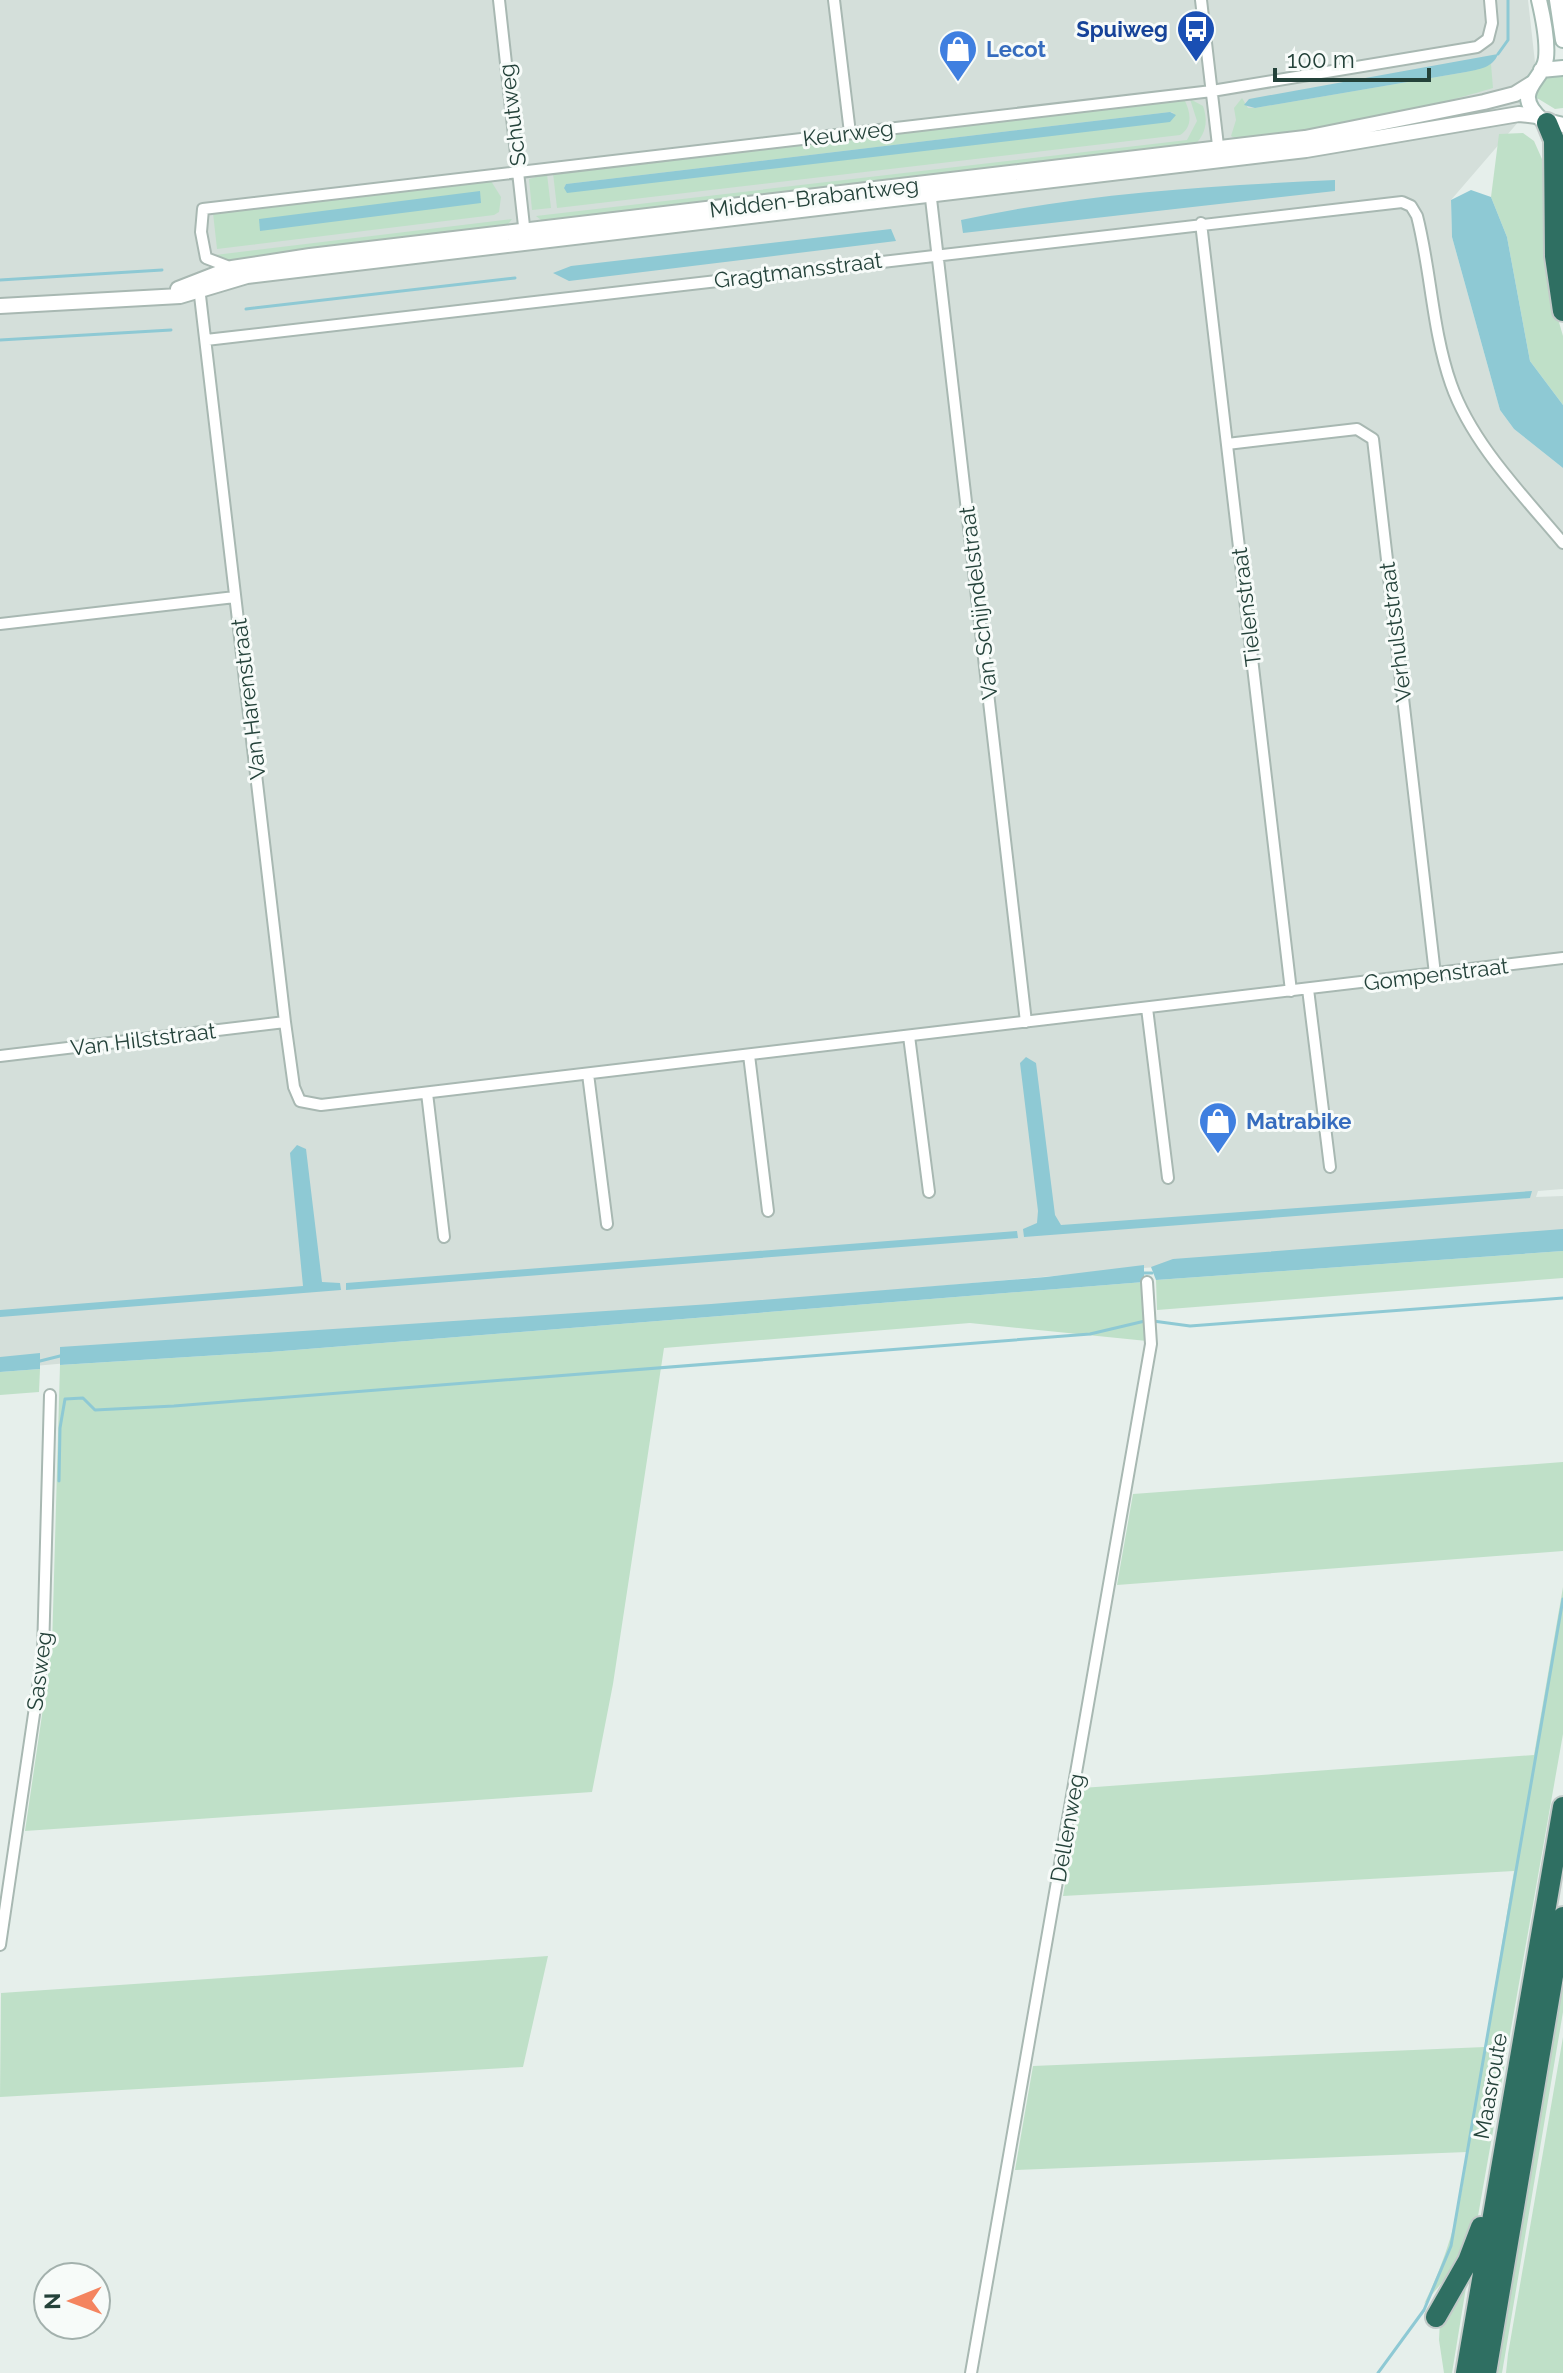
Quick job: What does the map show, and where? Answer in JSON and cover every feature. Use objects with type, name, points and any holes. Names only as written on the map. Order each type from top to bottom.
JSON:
[{"type":"highway","points":[[1548,117],[1554,140],[1555,256],[1563,311]]},
{"type":"highway","name":"Maasroute","points":[[1466,2373],[1563,1807]]},
{"type":"highway","name":"Maasroute","points":[[1486,2373],[1563,1917]]},
{"type":"highway","points":[[1436,2317],[1468,2261],[1498,2182]]},
{"type":"street","name":"Schutweg","points":[[499,0],[525,236]]},
{"type":"street","points":[[834,0],[850,133]]},
{"type":"street","points":[[1201,0],[1219,154]]},
{"type":"street","name":"Keurweg","points":[[232,268],[206,258],[202,241],[203,209],[1212,91],[1477,47],[1488,39],[1492,23],[1490,0]]},
{"type":"street","points":[[1538,0],[1541,64]]},
{"type":"street","points":[[1557,0],[1563,40]]},
{"type":"street","points":[[1548,117],[1526,82],[1541,64],[1563,59]]},
{"type":"street","points":[[1541,64],[1563,68]]},
{"type":"street","name":"Midden-Brabantweg","points":[[1219,154],[1471,103],[1526,82]]},
{"type":"street","name":"Midden-Brabantweg","points":[[199,286],[232,268],[1219,154],[1383,139],[1474,120],[1548,117]]},
{"type":"street","name":"Van Schijndelstraat","points":[[930,189],[1026,1022]]},
{"type":"street","name":"Gragtmansstraat","points":[[206,340],[1390,202],[1411,206],[1417,216],[1444,361],[1465,414],[1504,472],[1563,543]]},
{"type":"street","name":"Tielenstraat","points":[[1201,223],[1291,991]]},
{"type":"street","name":"Midden-Brabantweg","points":[[0,306],[159,296],[247,276],[525,236]]},
{"type":"street","name":"Van Harenstraat","points":[[199,286],[294,1087],[300,1101],[315,1106]]},
{"type":"street","name":"Verhulststraat","points":[[1227,444],[1357,429],[1373,439],[1435,974]]},
{"type":"street","points":[[0,624],[235,597]]},
{"type":"street","name":"Gompenstraat","points":[[315,1106],[1563,958]]},
{"type":"street","points":[[1308,989],[1330,1167]]},
{"type":"street","points":[[1147,1008],[1168,1178]]},
{"type":"street","name":"Van Hilststraat","points":[[0,1056],[285,1022]]},
{"type":"street","points":[[909,1036],[929,1192]]},
{"type":"street","points":[[749,1055],[768,1211]]},
{"type":"street","points":[[588,1074],[607,1224]]},
{"type":"street","points":[[427,1093],[444,1237]]},
{"type":"street","name":"Dellenweg","points":[[971,2373],[1143,1390],[1150,1329],[1147,1282]]},
{"type":"street","name":"Sasweg","points":[[0,1945],[43,1653],[50,1395]]},
{"type":"shaded area","points":[[0,0],[1528,0],[1539,98],[1451,200],[1452,237],[1500,410],[1514,429],[1563,468],[1563,1189],[1538,1191],[1536,1197],[1563,1196],[1563,1231],[0,1369]]},
{"type":"green space","points":[[1491,64],[1493,88],[1439,103],[1316,132],[1249,140],[1231,136],[1236,120],[1234,108],[1242,98],[1248,108],[1255,108],[1466,72]]},
{"type":"green space","points":[[1550,75],[1563,77],[1563,108],[1555,109],[1537,98],[1537,89]]},
{"type":"green space","points":[[1184,99],[1189,114],[1189,124],[1180,135],[557,208],[553,173]],"holes":[[[1174,113],[564,188],[566,184]]]},
{"type":"green space","points":[[1190,99],[1203,106],[1206,118],[1203,134],[1191,148],[546,224],[536,216],[1187,140],[1197,121]]},
{"type":"green space","points":[[1523,133],[1534,141],[1542,159],[1551,295],[1563,336],[1563,405],[1530,361],[1507,237],[1491,197],[1499,134]]},
{"type":"green space","points":[[547,174],[551,208],[532,210],[529,179]]},
{"type":"green space","points":[[491,181],[501,197],[499,212],[494,215],[217,249],[213,213]]},
{"type":"green space","points":[[512,219],[506,227],[223,263],[215,255]]},
{"type":"green space","points":[[1563,1251],[1563,1278],[1157,1310],[1156,1280]]},
{"type":"green space","points":[[1144,1282],[1147,1341],[970,1323],[664,1348],[613,1684],[592,1792],[25,1831],[52,1647],[60,1365],[270,1352]]},
{"type":"green space","points":[[40,1369],[39,1392],[0,1395],[0,1372]]},
{"type":"green space","points":[[1563,1462],[1563,1551],[1117,1585],[1133,1494]]},
{"type":"green space","points":[[1563,1587],[1563,1734],[1475,2233],[1461,2260],[1424,2304],[1453,2230],[1467,2152],[1015,2170],[1033,2066],[1485,2047],[1514,1871],[1063,1896],[1082,1788],[1534,1755]]},
{"type":"green space","points":[[548,1956],[523,2067],[0,2097],[1,1993]]},
{"type":"green space","points":[[1563,1983],[1563,2012],[1502,2373],[1497,2373]]},
{"type":"green space","points":[[1563,2037],[1563,2373],[1506,2373],[1508,2354]]},
{"type":"green space","points":[[1470,2263],[1452,2373],[1444,2373],[1439,2340],[1440,2320]]},
{"type":"water","points":[[1498,54],[1496,59],[1481,69],[1255,108],[1244,105],[1249,99]]},
{"type":"water","points":[[1170,112],[1176,115],[1170,122],[567,193],[564,188],[566,184]]},
{"type":"water","points":[[1335,180],[1335,191],[963,233],[961,220],[1100,197]]},
{"type":"water","points":[[1471,190],[1491,197],[1507,237],[1530,361],[1563,405],[1563,468],[1514,429],[1500,410],[1452,237],[1451,200]]},
{"type":"water","points":[[480,191],[481,203],[260,231],[259,219]]},
{"type":"water","points":[[891,229],[896,241],[569,281],[553,273],[571,266]]},
{"type":"water","points":[[1026,1057],[1036,1063],[1055,1215],[1061,1225],[1532,1191],[1530,1198],[1024,1237],[1023,1229],[1037,1223],[1038,1211],[1020,1063]]},
{"type":"water","points":[[297,1145],[306,1149],[322,1282],[340,1283],[341,1290],[0,1317],[0,1310],[303,1286],[290,1153]]},
{"type":"water","points":[[1563,1229],[1563,1251],[1156,1280],[1151,1267],[1173,1259]]},
{"type":"water","points":[[1017,1231],[1018,1238],[346,1290],[346,1283]]},
{"type":"water","points":[[1144,1265],[1144,1282],[270,1352],[60,1365],[60,1347],[711,1304],[1046,1277]]},
{"type":"water","points":[[40,1353],[40,1369],[0,1372],[0,1357]]},
{"type":"waterway","points":[[1498,54],[1508,40],[1508,0]]},
{"type":"waterway","points":[[0,280],[162,270]]},
{"type":"waterway","points":[[246,309],[515,278]]},
{"type":"waterway","points":[[0,340],[171,330]]},
{"type":"waterway","points":[[1144,1273],[1152,1273]]},
{"type":"waterway","points":[[1153,1321],[1190,1326],[1563,1298]]},
{"type":"waterway","points":[[59,1481],[60,1428],[65,1399],[83,1398],[95,1410],[174,1406],[1090,1334],[1145,1321]]},
{"type":"waterway","points":[[40,1361],[60,1356]]},
{"type":"waterway","points":[[1378,2373],[1424,2310],[1451,2246],[1563,1599]]},
{"type":"place","name":"Spuiweg","points":[[1196,63]]},
{"type":"place","name":"Lecot","points":[[958,83]]},
{"type":"place","name":"Matrabike","points":[[1218,1155]]}]
